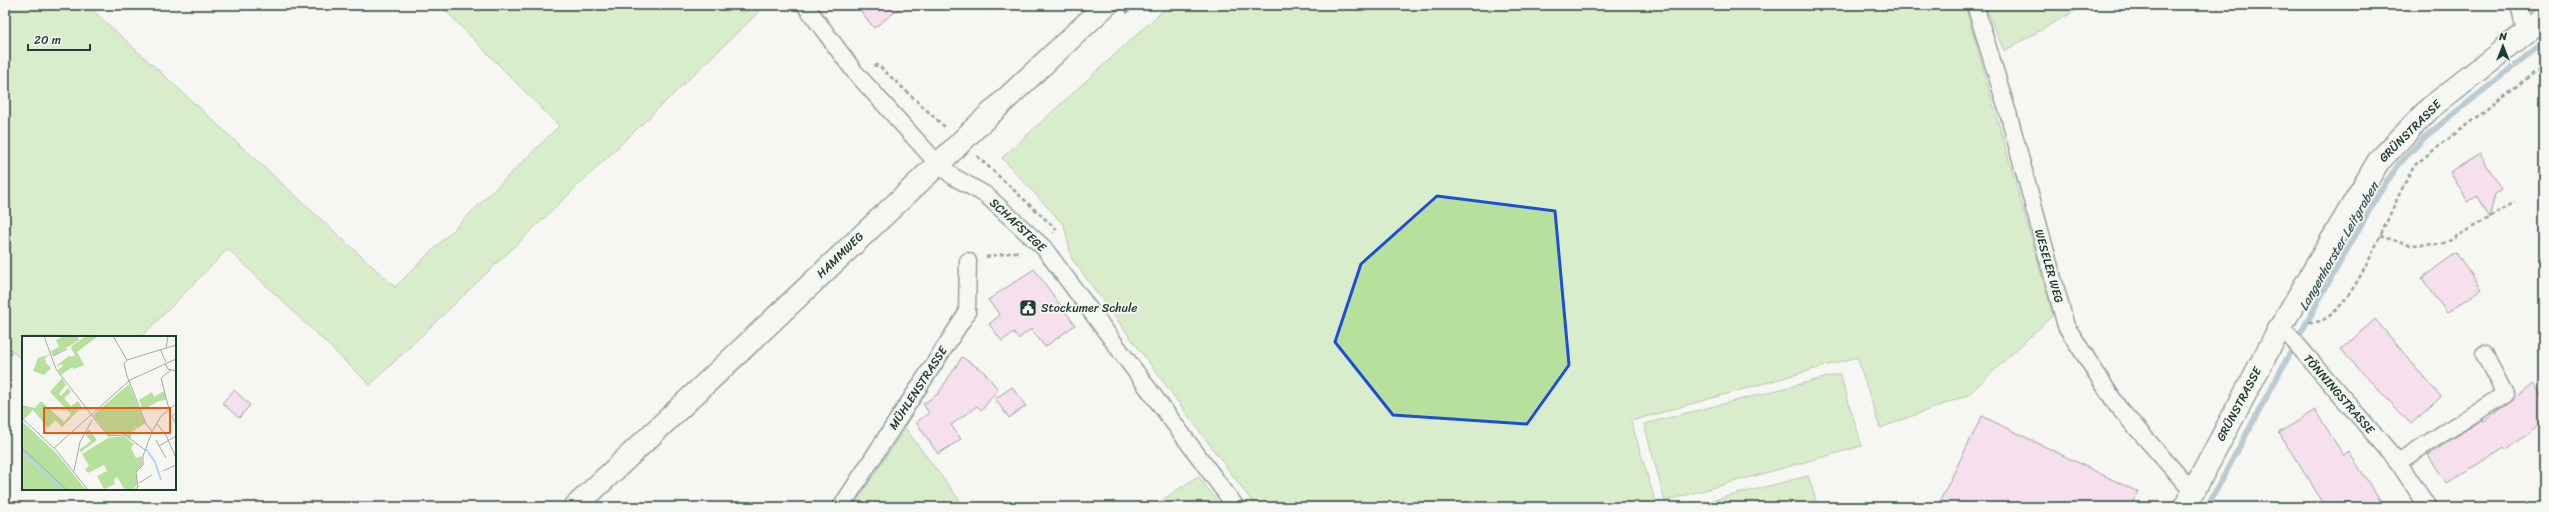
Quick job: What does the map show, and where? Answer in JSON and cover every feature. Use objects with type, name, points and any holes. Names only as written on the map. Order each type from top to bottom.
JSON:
[{"type":"main road","name":"HAMMWEG","points":[[575,507],[937,163],[955,148],[1106,5]]},
{"type":"main road","name":"GRÜNSTRASSE","points":[[2188,499],[2281,326],[2378,162],[2430,108],[2525,31],[2544,18]]},
{"type":"street","name":"SCHAFSTEGE","points":[[805,5],[854,71],[937,163],[954,177],[986,195],[1044,248],[1236,507]]},
{"type":"street","name":"WESELER WEG","points":[[1975,5],[2009,116],[2066,326],[2118,407],[2188,499]]},
{"type":"street","points":[[2519,5],[2525,31]]},
{"type":"street","name":"MÜHLENSTRASSE","points":[[841,507],[967,313],[968,261]]},
{"type":"street","name":"TÖNNINGSTRASSE","points":[[2281,326],[2398,462],[2428,507]]},
{"type":"street","points":[[2398,462],[2505,394],[2484,354]]},
{"type":"path","points":[[2281,326],[2321,320],[2341,303],[2369,261],[2404,181],[2416,164],[2544,65]]},
{"type":"path","points":[[2380,236],[2409,245],[2444,244],[2516,202]]},
{"type":"path","points":[[968,261],[1044,248]]},
{"type":"highlighted area","points":[[1437,196],[1555,211],[1569,365],[1527,424],[1393,415],[1335,342],[1361,264]]},
{"type":"green space","points":[[5,5],[87,5],[395,287],[559,126],[440,5],[766,5],[370,385],[228,249],[142,336],[22,336],[22,360],[5,345]]},
{"type":"green space","points":[[1169,5],[1965,5],[2053,315],[1968,395],[1880,428],[1857,357],[1631,421],[1657,507],[1256,507],[1072,259],[1064,225],[1002,158]]},
{"type":"green space","points":[[1985,5],[2085,5],[2004,51]]},
{"type":"green space","points":[[1840,374],[1862,446],[1665,501],[1644,424]]},
{"type":"green space","points":[[905,428],[963,505],[964,507],[853,507]]},
{"type":"green space","points":[[1198,476],[1222,507],[1152,507]]},
{"type":"green space","points":[[1808,476],[1818,507],[1686,507]]},
{"type":"building","points":[[856,5],[904,5],[874,28]]},
{"type":"building","points":[[2480,154],[2502,190],[2495,195],[2489,218],[2477,196],[2468,202],[2450,172]]},
{"type":"building","points":[[2456,253],[2482,289],[2447,313],[2422,278]]},
{"type":"building","name":"Stockumer Schule","points":[[1034,269],[1075,325],[1045,347],[1031,329],[1018,339],[1014,332],[1002,341],[989,324],[1000,315],[988,300]]},
{"type":"building","points":[[2375,319],[2441,397],[2411,424],[2341,350]]},
{"type":"building","points":[[962,357],[984,372],[998,389],[982,410],[977,406],[951,425],[961,439],[938,454],[916,422],[929,413],[923,404],[938,394]]},
{"type":"building","points":[[2533,384],[2544,398],[2544,421],[2506,450],[2504,447],[2447,484],[2428,455],[2483,419],[2484,421]]},
{"type":"building","points":[[1012,387],[1026,406],[1009,418],[995,399]]},
{"type":"building","points":[[234,390],[250,405],[239,418],[222,403]]},
{"type":"building","points":[[2315,410],[2344,456],[2349,452],[2384,507],[2326,507],[2279,433]]},
{"type":"building","points":[[1982,416],[2138,492],[2130,507],[1937,507]]},
{"type":"waterway","name":"Langenhorster Leitgraben","points":[[2207,507],[2328,283],[2382,188],[2400,163],[2426,136],[2544,42]]},
{"type":"place","name":"Stockumer Schule","points":[[1028,308]]}]
